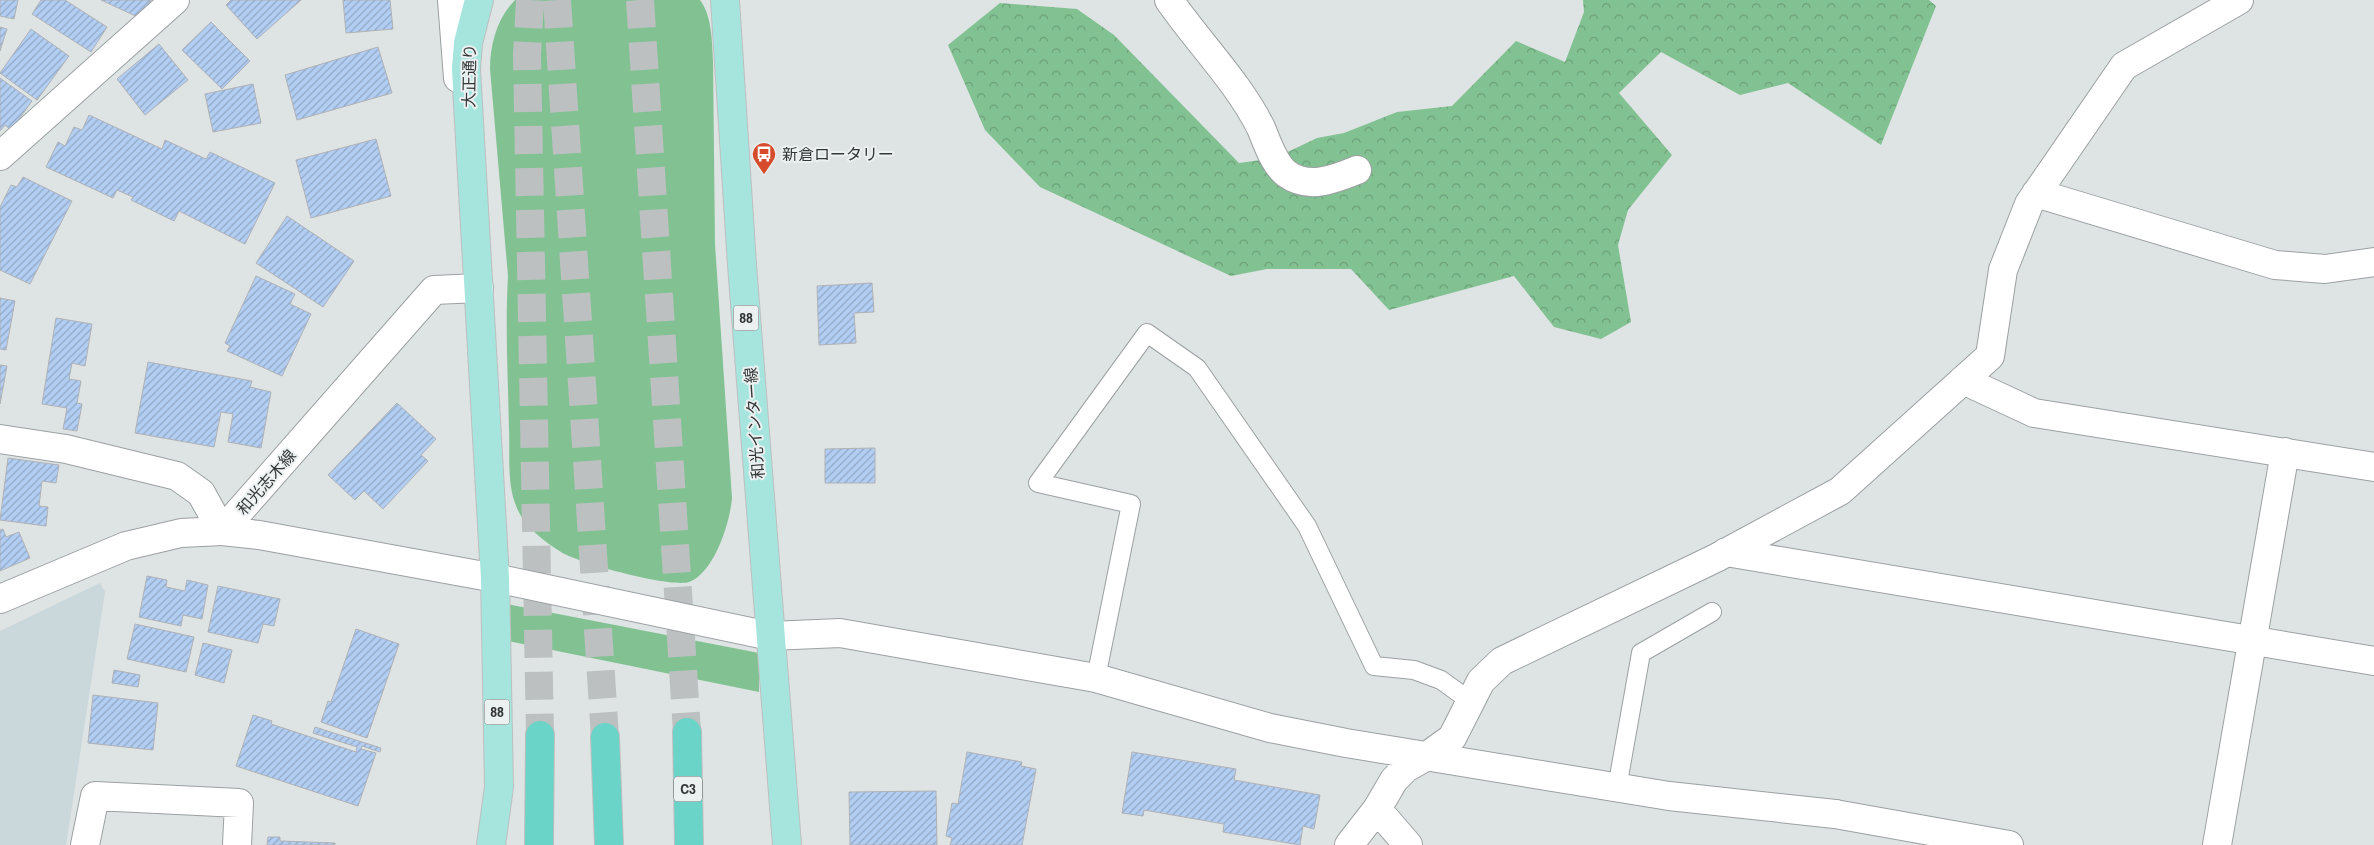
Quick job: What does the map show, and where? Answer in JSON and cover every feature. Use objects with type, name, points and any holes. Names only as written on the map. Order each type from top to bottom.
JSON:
[{"type":"highway","name":"C3","points":[[688,732],[690,837]]},
{"type":"highway","points":[[539,845],[540,735]]},
{"type":"highway","points":[[605,737],[608,845]]},
{"type":"main road","name":"大正通り","points":[[471,153],[466,69],[468,43],[479,0]]},
{"type":"main road","name":"和光インター線","points":[[725,0],[770,636],[787,845]]},
{"type":"main road","name":"88","points":[[471,153],[495,578],[499,787],[491,845]]},
{"type":"street","points":[[0,156],[175,0]]},
{"type":"street","points":[[452,0],[461,107],[471,153]]},
{"type":"street","points":[[1169,0],[1252,110],[1275,158],[1286,173],[1303,181],[1328,181],[1356,170]]},
{"type":"street","points":[[1349,845],[1377,809],[1394,780],[1406,768],[1452,738],[1482,681],[1502,661],[1591,620],[1726,552],[1840,491],[1990,356],[2004,270],[2029,204],[2124,66],[2239,0]]},
{"type":"street","points":[[2036,193],[2275,265],[2325,269],[2374,262]]},
{"type":"street","name":"和光志木線","points":[[222,531],[434,290],[479,288]]},
{"type":"street","points":[[1963,380],[2034,413],[2285,452],[2374,468]]},
{"type":"street","points":[[0,439],[66,449],[177,476],[200,494],[222,531]]},
{"type":"street","points":[[2217,845],[2285,452]]},
{"type":"street","points":[[0,599],[126,546],[181,533],[222,531],[259,535],[495,578],[770,636],[840,634],[1096,678],[1270,728],[1427,756],[1669,796],[1835,814],[2009,845]]},
{"type":"street","points":[[1726,552],[2253,639],[2374,661]]},
{"type":"street","points":[[85,845],[95,796],[239,802],[237,845]]},
{"type":"street","points":[[1377,809],[1408,845]]},
{"type":"lane","points":[[1096,678],[1131,504],[1038,482],[1147,333],[1197,368],[1301,518],[1374,666],[1414,670],[1440,680],[1470,701]]},
{"type":"lane","points":[[1617,788],[1641,653],[1712,612]]},
{"type":"shaded area","points":[[100,583],[105,592],[66,845],[0,845],[0,631]]},
{"type":"green space","points":[[515,0],[700,0],[707,13],[711,29],[713,61],[715,244],[732,498],[724,533],[713,558],[698,577],[689,582],[679,583],[645,578],[604,568],[571,557],[540,537],[528,525],[518,511],[512,494],[509,466],[508,276],[490,69],[491,51],[499,23]]},
{"type":"green space","points":[[1583,0],[1929,0],[1936,6],[1881,145],[1788,83],[1740,95],[1661,52],[1619,93],[1672,155],[1628,210],[1618,245],[1631,322],[1601,339],[1554,327],[1514,276],[1389,310],[1351,269],[1267,269],[1231,276],[1040,187],[985,130],[948,45],[1000,3],[1077,9],[1114,35],[1239,163],[1275,158],[1317,138],[1344,133],[1397,112],[1452,106],[1516,41],[1565,62],[1584,12]]},
{"type":"green space","points":[[507,604],[759,653],[759,692],[508,641]]},
{"type":"building","points":[[0,0],[18,0],[14,19],[0,16]]},
{"type":"building","points":[[41,0],[65,0],[107,27],[91,52],[32,14]]},
{"type":"building","points":[[101,0],[151,0],[142,19]]},
{"type":"building","points":[[231,0],[301,0],[257,39],[226,5]]},
{"type":"building","points":[[343,0],[390,0],[393,29],[346,33]]},
{"type":"building","points":[[211,22],[250,61],[222,89],[182,50]]},
{"type":"building","points":[[0,27],[7,29],[0,51]]},
{"type":"building","points":[[31,29],[69,56],[37,100],[0,73]]},
{"type":"building","points":[[159,44],[188,80],[145,115],[117,79]]},
{"type":"building","points":[[378,47],[392,93],[297,120],[285,75]]},
{"type":"building","points":[[0,78],[32,101],[11,130],[5,125],[0,131]]},
{"type":"building","points":[[253,84],[261,123],[213,132],[205,94]]},
{"type":"building","points":[[89,115],[162,149],[165,140],[206,159],[210,152],[275,183],[245,244],[179,211],[174,221],[131,200],[133,197],[117,190],[113,198],[46,167],[58,142],[65,146],[74,127],[82,130]]},
{"type":"building","points":[[376,139],[391,196],[311,218],[296,160]]},
{"type":"building","points":[[23,177],[72,201],[30,284],[0,270],[0,207],[11,185],[17,187]]},
{"type":"building","points":[[287,216],[354,261],[323,307],[256,263]]},
{"type":"building","points":[[256,276],[295,294],[290,304],[311,314],[282,376],[227,351],[230,346],[225,343]]},
{"type":"building","points":[[872,283],[874,312],[854,313],[856,343],[819,345],[817,286]]},
{"type":"building","points":[[0,298],[15,301],[6,350],[0,349]]},
{"type":"building","points":[[56,318],[92,324],[85,366],[72,363],[69,379],[81,381],[77,403],[82,404],[77,431],[63,429],[67,408],[42,404]]},
{"type":"building","points":[[148,362],[252,381],[250,387],[271,392],[261,448],[228,442],[233,414],[221,412],[214,447],[135,433]]},
{"type":"building","points":[[0,365],[7,366],[0,404]]},
{"type":"building","points":[[397,403],[436,439],[421,455],[428,461],[383,509],[364,491],[355,500],[328,475]]},
{"type":"building","points":[[875,448],[875,483],[825,483],[825,449]]},
{"type":"building","points":[[8,458],[59,465],[56,483],[42,481],[39,506],[48,507],[46,526],[0,520]]},
{"type":"building","points":[[3,529],[6,537],[19,532],[30,558],[0,571],[0,530]]},
{"type":"building","points":[[147,576],[167,580],[166,587],[185,591],[187,580],[208,585],[202,619],[183,615],[181,626],[139,617]]},
{"type":"building","points":[[218,586],[280,599],[274,626],[263,624],[258,643],[208,632]]},
{"type":"building","points":[[135,624],[194,637],[186,672],[127,659]]},
{"type":"building","points":[[356,629],[399,644],[367,738],[321,722],[328,701],[331,702]]},
{"type":"building","points":[[203,643],[232,650],[224,683],[195,675]]},
{"type":"building","points":[[114,670],[140,675],[138,687],[112,683]]},
{"type":"building","points":[[93,695],[158,703],[153,750],[88,743]]},
{"type":"building","points":[[253,715],[272,721],[271,724],[356,752],[357,747],[313,733],[315,727],[381,748],[380,752],[362,746],[361,749],[376,753],[358,806],[236,766]]},
{"type":"building","points":[[967,752],[1022,762],[1021,766],[1036,769],[1022,845],[950,845],[952,838],[946,836],[952,803],[958,804]]},
{"type":"building","points":[[1132,752],[1236,769],[1234,780],[1320,795],[1314,829],[1303,826],[1300,845],[1223,832],[1224,824],[1144,810],[1143,816],[1122,813]]},
{"type":"building","points":[[936,791],[937,845],[850,845],[849,792]]},
{"type":"building","points":[[268,837],[280,837],[280,841],[335,843],[335,845],[267,845]]},
{"type":"tunnel","points":[[530,0],[527,55],[540,735]]},
{"type":"tunnel","points":[[557,0],[605,737]]},
{"type":"tunnel","points":[[640,0],[687,732]]},
{"type":"place","name":"新倉ロータリー","points":[[764,175]]}]
